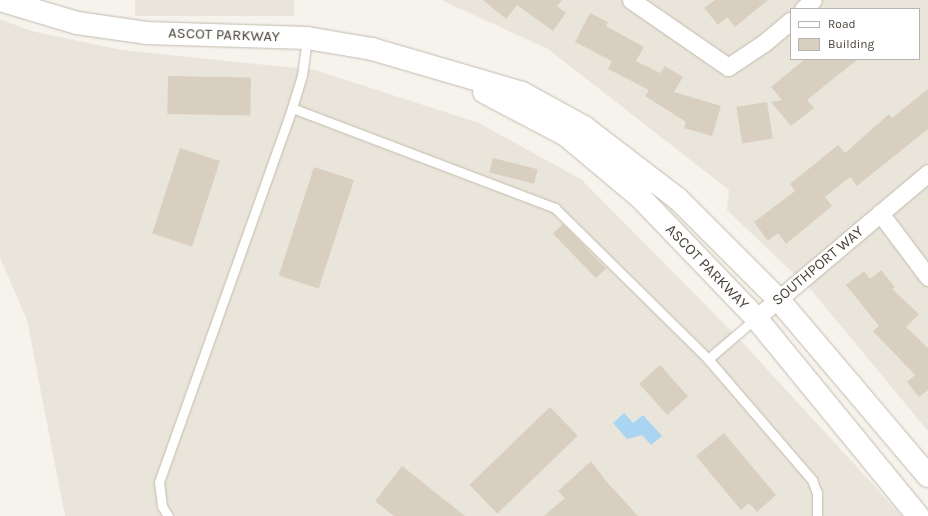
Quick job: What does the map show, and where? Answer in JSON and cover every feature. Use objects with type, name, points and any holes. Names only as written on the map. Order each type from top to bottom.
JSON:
[{"type":"street","name":"ASCOT PARKWAY","points":[[0,0],[77,23],[146,33],[307,38],[372,49],[448,73],[522,93],[584,127],[678,199],[778,299],[928,476]]},
{"type":"street","points":[[631,0],[728,67],[764,43],[790,21]]},
{"type":"street","points":[[804,8],[813,0]]},
{"type":"street","name":"ASCOT PARKWAY","points":[[448,73],[566,135],[641,198],[756,318],[918,516]]},
{"type":"street","name":"SOUTHPORT WAY","points":[[756,318],[928,173]]},
{"type":"street","points":[[880,213],[928,277]]},
{"type":"lane","points":[[168,516],[162,506],[159,482],[221,299],[292,108],[302,75],[307,38]]},
{"type":"lane","points":[[292,108],[555,208],[708,359],[812,480],[817,493],[817,516]]},
{"type":"lane","name":"SOUTHPORT WAY","points":[[708,359],[756,318]]},
{"type":"shaded area","points":[[135,0],[294,0],[294,16],[135,16]]},
{"type":"shaded area","points":[[441,0],[928,0],[928,431],[812,291],[727,210],[729,190],[548,49]]},
{"type":"shaded area","points":[[0,19],[31,31],[122,50],[315,70],[479,123],[582,180],[743,343],[902,516],[65,516],[27,320],[0,258]]},
{"type":"water","points":[[624,413],[633,423],[643,415],[662,436],[651,445],[642,435],[627,439],[613,423]]},
{"type":"building","points":[[483,0],[562,0],[557,6],[566,13],[553,31],[517,5],[506,19]]},
{"type":"building","points":[[715,0],[768,0],[735,27],[727,17],[718,25],[704,8]]},
{"type":"building","points":[[590,13],[608,22],[606,26],[644,47],[636,61],[660,73],[665,66],[683,77],[674,92],[721,106],[712,136],[684,128],[686,122],[645,96],[649,90],[608,69],[612,61],[575,42]]},
{"type":"building","points":[[804,60],[857,60],[807,100],[814,108],[791,126],[771,102],[782,100],[771,87]]},
{"type":"building","points":[[168,76],[251,77],[250,115],[167,114]]},
{"type":"building","points":[[928,89],[928,129],[857,186],[850,177],[825,197],[832,206],[786,244],[778,233],[768,241],[754,222],[795,191],[790,184],[838,145],[845,153],[889,114],[892,118]]},
{"type":"building","points":[[767,102],[773,139],[742,143],[736,107]]},
{"type":"building","points":[[180,148],[220,161],[192,247],[152,234]]},
{"type":"building","points":[[493,158],[538,169],[534,184],[489,173]]},
{"type":"building","points":[[314,167],[354,180],[319,288],[279,275]]},
{"type":"building","points":[[563,224],[606,269],[596,278],[553,234]]},
{"type":"building","points":[[881,270],[895,287],[892,289],[919,314],[906,327],[928,348],[928,390],[919,397],[907,382],[915,375],[873,331],[879,326],[846,285],[864,271],[870,279]]},
{"type":"building","points":[[660,365],[688,396],[667,415],[639,384]]},
{"type":"building","points":[[550,407],[578,436],[497,514],[469,485]]},
{"type":"building","points":[[724,433],[776,495],[757,512],[749,503],[741,510],[696,456]]},
{"type":"building","points":[[591,461],[606,481],[638,516],[544,516],[565,498],[558,491]]},
{"type":"building","points":[[402,466],[465,516],[394,516],[375,501]]}]
